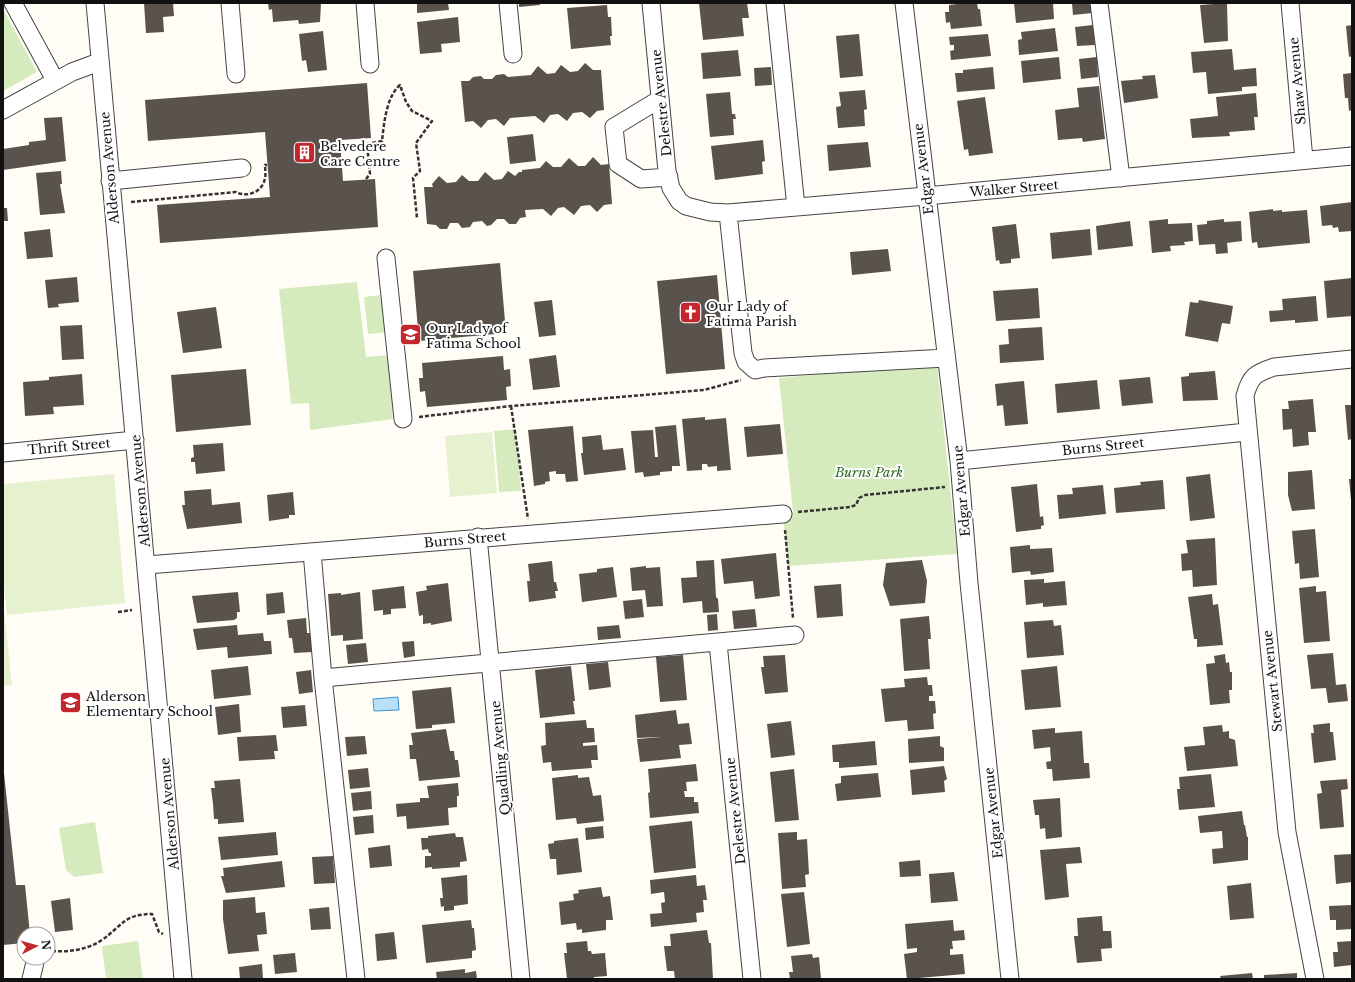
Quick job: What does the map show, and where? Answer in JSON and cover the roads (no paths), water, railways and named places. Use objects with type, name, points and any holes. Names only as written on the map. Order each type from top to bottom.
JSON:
[{"type":"street","points":[[13,3],[55,80]]},
{"type":"street","name":"Alderson Avenue","points":[[95,3],[110,181],[147,565],[183,979]]},
{"type":"street","points":[[230,3],[236,74]]},
{"type":"street","points":[[365,3],[370,64]]},
{"type":"street","points":[[508,3],[513,54]]},
{"type":"street","name":"Delestre Avenue","points":[[651,3],[669,177],[671,188],[679,201]]},
{"type":"street","points":[[775,3],[796,207]]},
{"type":"street","name":"Edgar Avenue","points":[[904,3],[926,196],[959,460],[969,583],[1010,979]]},
{"type":"street","points":[[1099,3],[1121,178]]},
{"type":"street","name":"Shaw Avenue","points":[[1290,3],[1304,160]]},
{"type":"street","points":[[3,110],[55,80],[83,67],[99,62]]},
{"type":"street","points":[[660,99],[614,127],[615,142],[618,164],[641,179],[669,177]]},
{"type":"street","name":"Walker Street","points":[[679,201],[697,210],[728,213],[1352,156]]},
{"type":"street","points":[[110,181],[242,168]]},
{"type":"street","points":[[728,213],[743,353],[746,362],[755,370],[764,368],[946,358]]},
{"type":"street","points":[[386,258],[403,419]]},
{"type":"street","name":"Stewart Avenue","points":[[1315,979],[1287,832],[1247,432],[1245,396],[1248,382],[1264,370],[1274,367],[1352,359]]},
{"type":"street","name":"Burns Street","points":[[959,460],[1247,432]]},
{"type":"street","name":"Thrift Street","points":[[3,453],[135,440]]},
{"type":"street","name":"Burns Street","points":[[147,565],[478,537],[783,514]]},
{"type":"street","name":"Quadling Avenue","points":[[478,537],[520,979]]},
{"type":"street","points":[[312,552],[323,678],[356,979]]},
{"type":"street","points":[[323,678],[794,635]]},
{"type":"street","name":"Delestre Avenue","points":[[718,643],[752,979]]},
{"type":"street","points":[[32,979],[34,966]]},
{"type":"water","points":[[398,697],[399,710],[374,711],[373,699]]},
{"type":"place","name":"Belvedere Care Centre","points":[[304,153]]},
{"type":"place","name":"Our Lady of Fatima Parish","points":[[690,313]]},
{"type":"place","name":"Our Lady of Fatima School","points":[[411,335]]},
{"type":"place","name":"Alderson Elementary School","points":[[71,703]]},
{"type":"park label","name":"Burns Park","points":[[869,472]]}]
